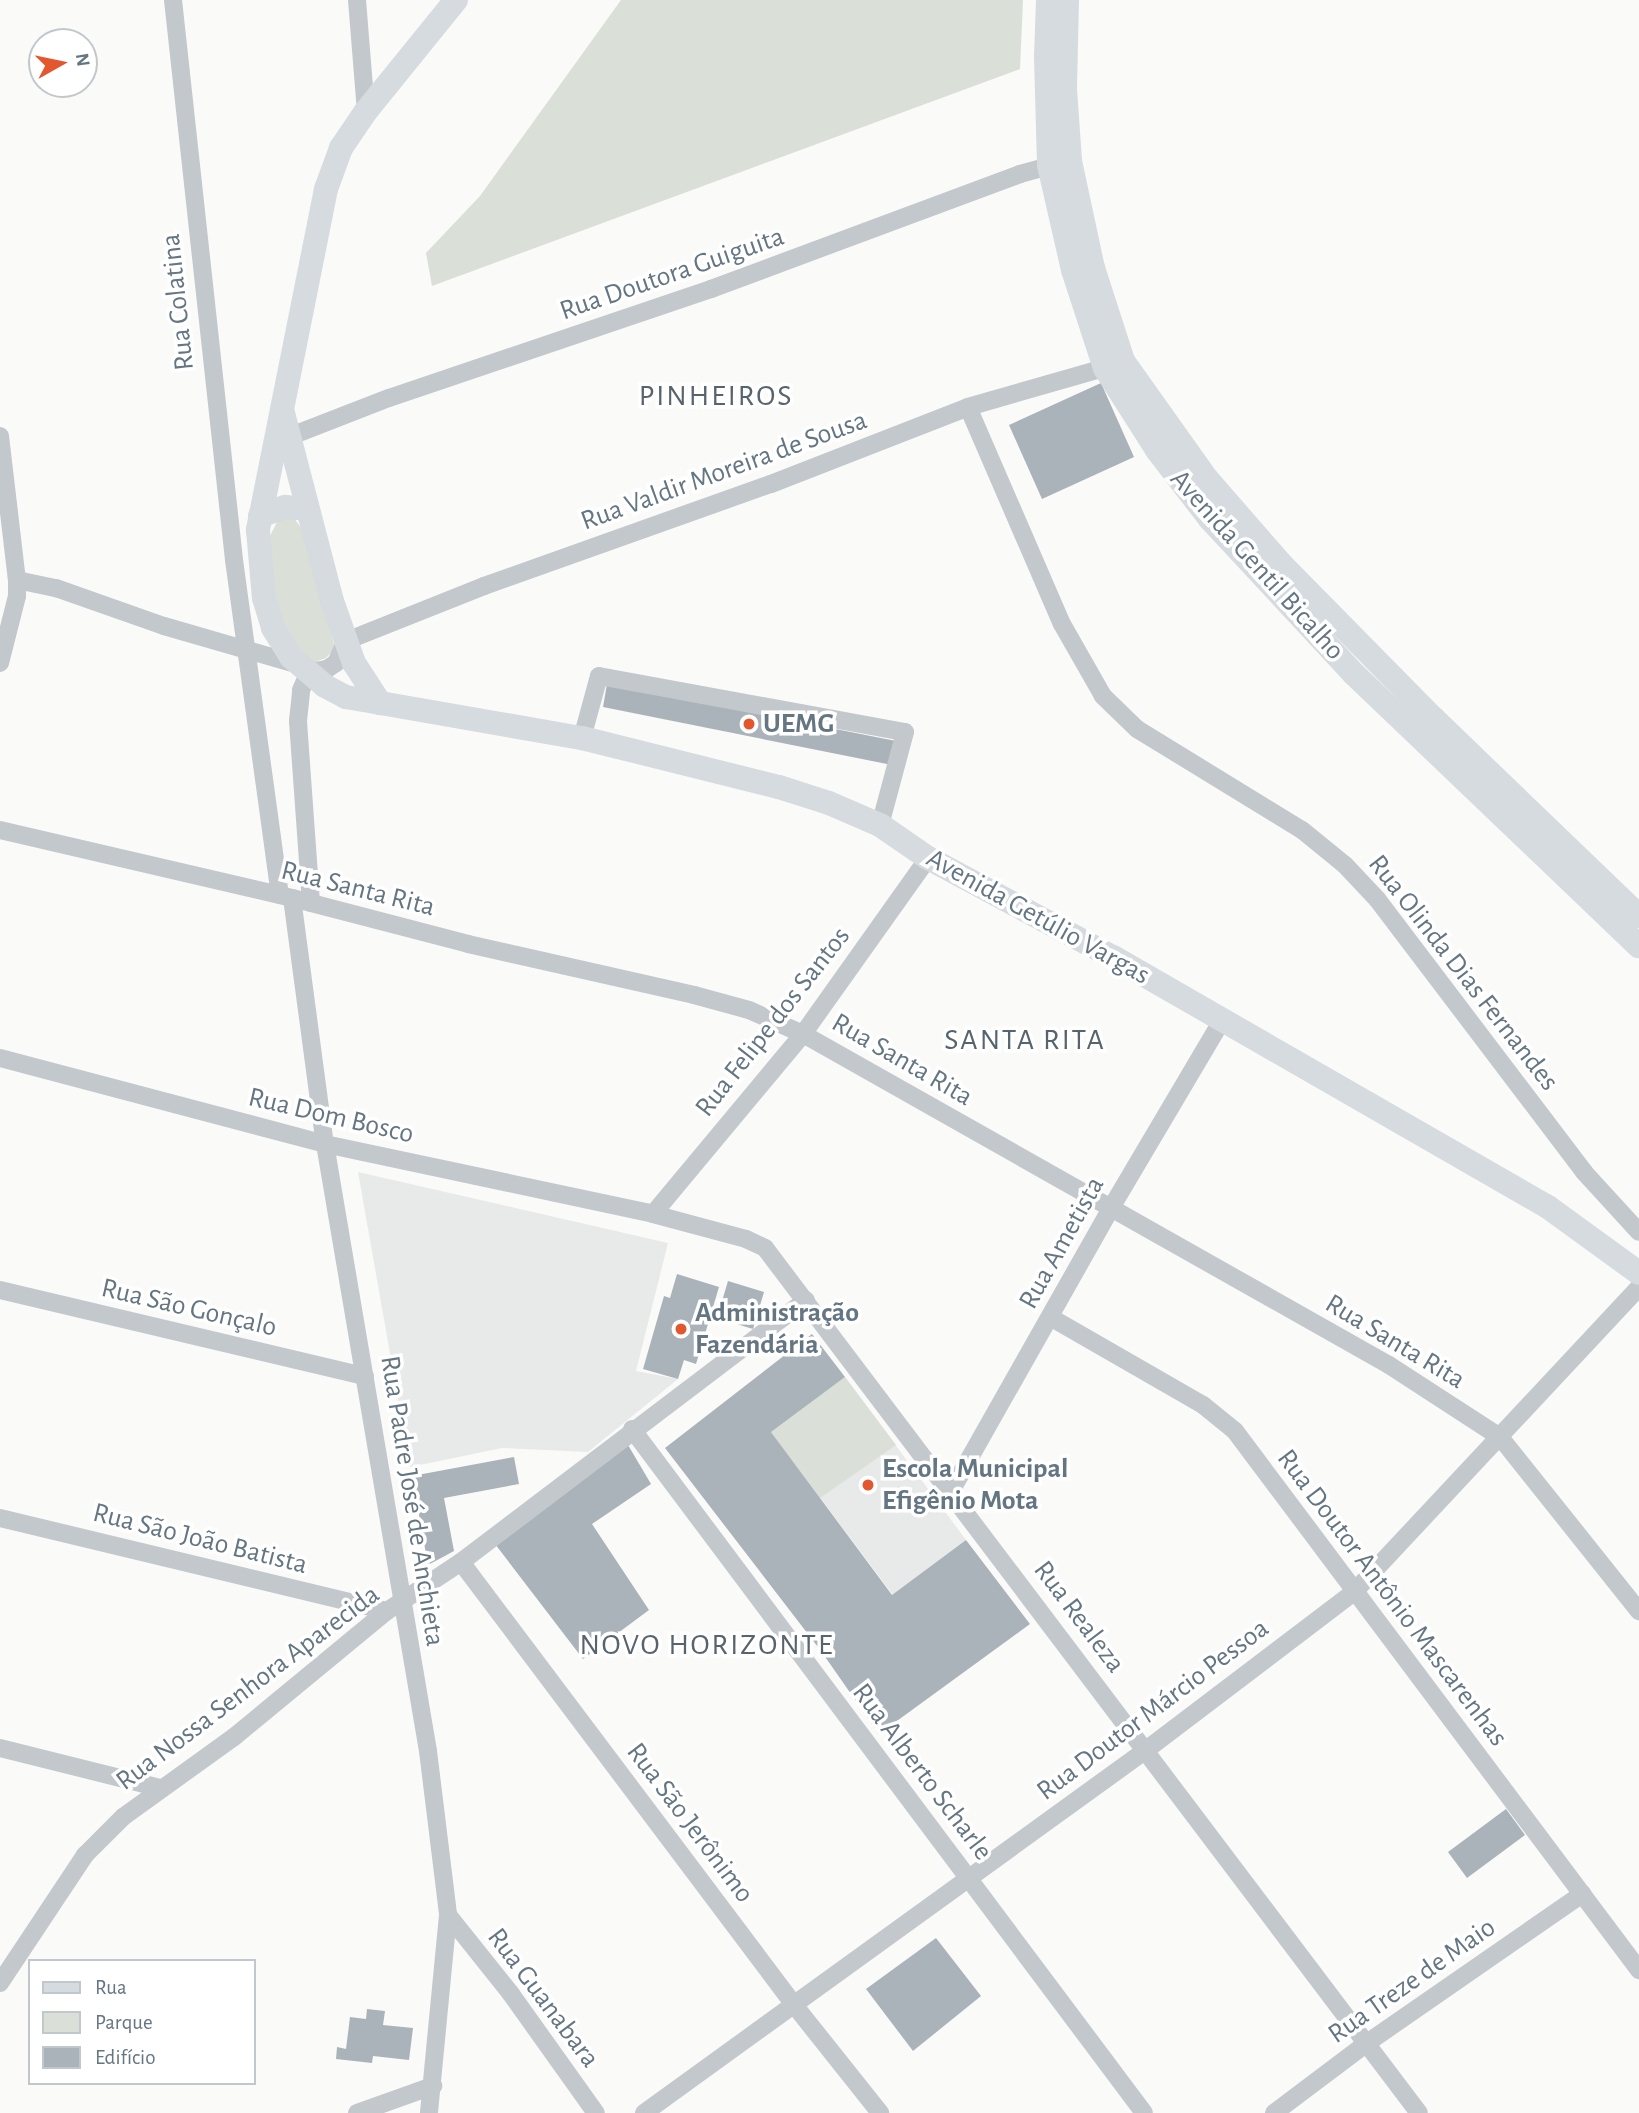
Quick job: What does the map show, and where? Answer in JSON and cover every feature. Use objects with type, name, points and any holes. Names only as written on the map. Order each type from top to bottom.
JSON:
[{"type":"street","name":"Rua Colatina","points":[[173,0],[234,560]]},
{"type":"street","points":[[357,0],[366,111]]},
{"type":"street","points":[[380,704],[362,679],[346,640],[307,509],[283,440],[282,412],[326,189],[341,148],[366,111],[456,0]]},
{"type":"street","name":"Avenida Gentil Bicalho","points":[[1048,0],[1046,57],[1073,270],[1114,364],[1157,450],[1210,519],[1354,674],[1639,946]]},
{"type":"street","name":"Avenida Gentil Bicalho","points":[[1060,163],[1067,0]]},
{"type":"street","name":"Rua Doutora Guiguita","points":[[283,440],[389,398],[711,289],[1060,163]]},
{"type":"street","name":"Avenida Gentil Bicalho","points":[[1114,364],[1207,479],[1283,566],[1443,728],[1639,916]]},
{"type":"street","name":"Rua Valdir Moreira de Sousa","points":[[346,640],[484,586],[771,484],[968,407],[1114,364]]},
{"type":"street","name":"Rua Olinda Dias Fernandes","points":[[968,407],[1062,624],[1102,696],[1137,729],[1302,830],[1345,865],[1377,900],[1584,1172],[1639,1232]]},
{"type":"street","points":[[0,436],[11,590],[0,663]]},
{"type":"street","name":"Avenida Getúlio Vargas","points":[[283,440],[259,523],[264,598],[273,628],[304,668],[325,686],[346,697],[582,738],[779,787],[829,803],[880,825],[928,858],[1113,957],[1221,1022],[1548,1207],[1639,1273]]},
{"type":"street","points":[[234,560],[259,523],[285,507],[307,509]]},
{"type":"street","name":"Rua Padre José de Anchieta","points":[[234,560],[325,1144],[365,1376],[394,1608],[428,1751],[448,1915],[429,2113]]},
{"type":"street","points":[[11,590],[56,587],[164,626],[304,668],[327,669],[336,663],[346,640]]},
{"type":"street","points":[[304,668],[298,721],[311,903]]},
{"type":"street","points":[[582,738],[599,676],[905,732],[880,825]]},
{"type":"street","name":"Rua Santa Rita","points":[[0,830],[311,903],[468,944],[694,995],[749,1010],[803,1034],[1389,1365],[1500,1437],[1639,1611]]},
{"type":"street","name":"Rua Felipe dos Santos","points":[[653,1214],[803,1034],[928,858]]},
{"type":"street","name":"Rua Ametista","points":[[951,1491],[1111,1208],[1221,1022]]},
{"type":"street","name":"Rua Dom Bosco","points":[[0,1058],[325,1144],[653,1214]]},
{"type":"street","name":"Rua Realeza","points":[[653,1214],[746,1239],[765,1248],[1419,2113]]},
{"type":"street","name":"Rua Doutor Márcio Pessoa","points":[[644,2113],[1146,1750],[1354,1592],[1639,1287]]},
{"type":"street","name":"Rua São Gonçalo","points":[[0,1290],[365,1376]]},
{"type":"street","name":"Rua Nossa Senhora Aparecida","points":[[0,1983],[85,1855],[123,1816],[234,1737],[394,1608],[461,1562],[632,1429],[806,1300]]},
{"type":"street","name":"Rua Doutor Antônio Mascarenhas","points":[[1050,1317],[1203,1405],[1235,1431],[1639,1970]]},
{"type":"street","name":"Rua Alberto Scharle","points":[[632,1429],[1144,2113]]},
{"type":"street","name":"Rua São João Batista","points":[[0,1518],[394,1608]]},
{"type":"street","name":"Rua São Jerônimo","points":[[461,1562],[794,2006],[880,2113]]},
{"type":"street","points":[[0,1748],[161,1788]]},
{"type":"street","name":"Rua Treze de Maio","points":[[1274,2113],[1367,2043],[1582,1894]]},
{"type":"street","name":"Rua Guanabara","points":[[448,1915],[511,1994],[596,2113]]},
{"type":"street","points":[[357,2113],[433,2087]]},
{"type":"shaded area","points":[[358,1172],[668,1243],[636,1371],[678,1379],[588,1452],[502,1448],[410,1467]]},
{"type":"shaded area","name":"Escola Municipal Efigênio Mota","points":[[845,1377],[966,1540],[893,1595],[771,1432]]},
{"type":"green space","points":[[621,0],[1023,0],[1020,69],[432,286],[426,253],[480,196]]},
{"type":"green space","points":[[294,518],[304,532],[335,648],[326,658],[315,662],[304,659],[283,631],[273,595],[269,538],[278,520]]},
{"type":"green space","points":[[845,1377],[896,1445],[820,1498],[771,1432]]},
{"type":"building","points":[[1101,383],[1134,457],[1042,499],[1009,425]]},
{"type":"building","name":"UEMG","points":[[607,684],[896,741],[892,765],[603,707]]},
{"type":"building","name":"Administração Fazendária","points":[[677,1274],[719,1287],[696,1364],[684,1360],[678,1379],[643,1369],[664,1296],[670,1298]]},
{"type":"building","points":[[728,1281],[764,1292],[753,1329],[717,1318]]},
{"type":"building","points":[[812,1334],[845,1377],[771,1432],[892,1595],[966,1540],[1030,1624],[879,1734],[821,1651],[665,1448]]},
{"type":"building","points":[[628,1445],[651,1484],[592,1524],[649,1610],[583,1659],[495,1544]]},
{"type":"building","points":[[514,1457],[519,1484],[444,1498],[454,1551],[428,1565],[412,1476]]},
{"type":"building","points":[[1506,1809],[1525,1835],[1467,1878],[1448,1852]]},
{"type":"building","points":[[936,1938],[981,1996],[913,2051],[866,1989]]},
{"type":"building","points":[[367,2009],[385,2011],[383,2025],[413,2028],[409,2060],[373,2056],[372,2063],[336,2059],[337,2047],[346,2049],[350,2017],[366,2019]]},
{"type":"place","name":"UEMG","points":[[749,724]]},
{"type":"place","name":"Administração Fazendária","points":[[681,1329]]},
{"type":"place","name":"Escola Municipal Efigênio Mota","points":[[868,1485]]},
{"type":"district","name":"PINHEIROS","points":[[716,396]]},
{"type":"district","name":"SANTA RITA","points":[[1025,1040]]},
{"type":"district","name":"NOVO HORIZONTE","points":[[707,1645]]}]
